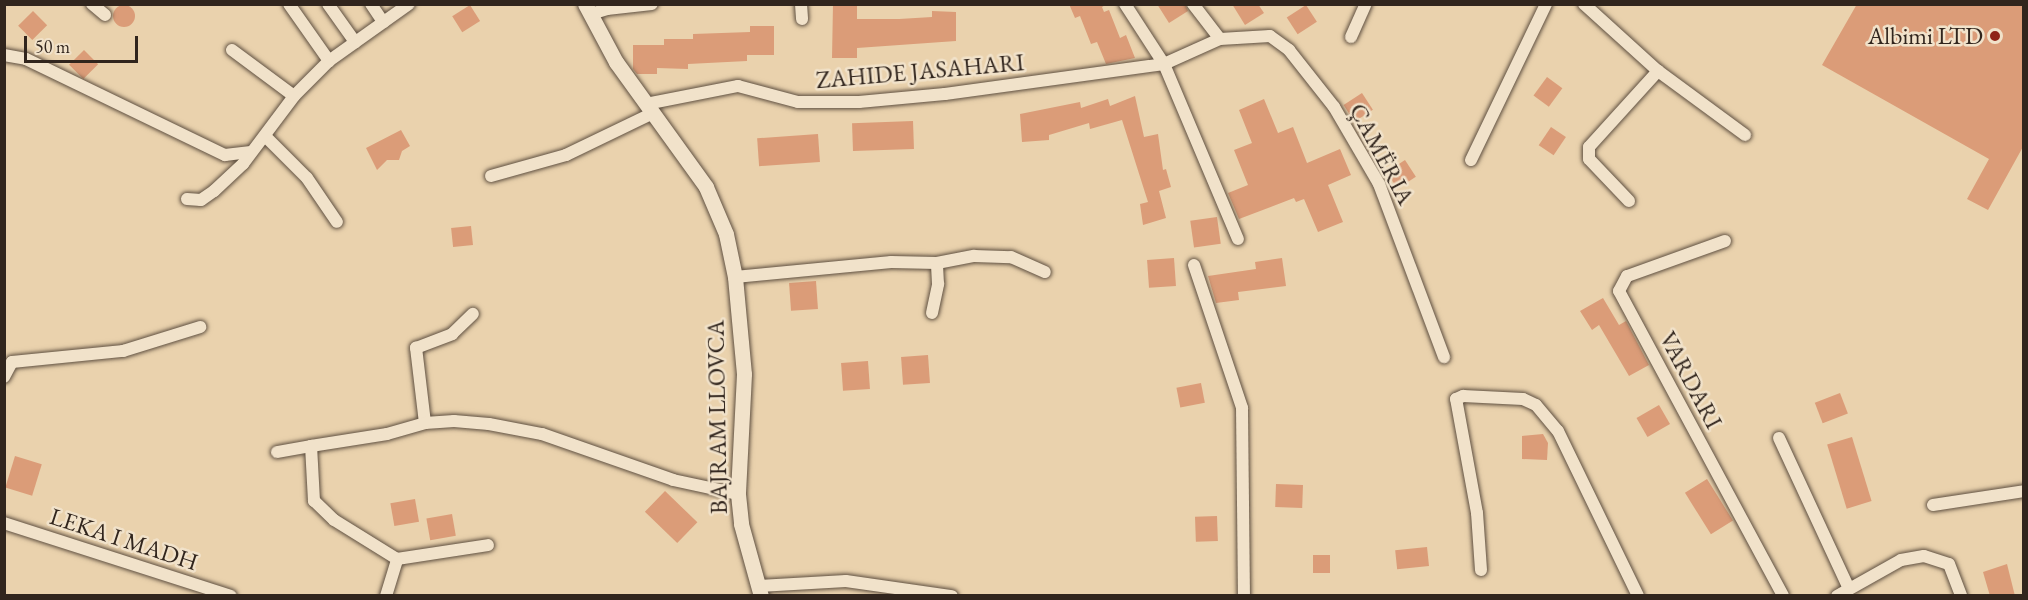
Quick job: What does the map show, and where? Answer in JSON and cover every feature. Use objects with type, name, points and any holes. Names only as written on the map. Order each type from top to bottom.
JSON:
[{"type":"street","points":[[92,4],[105,15]]},
{"type":"street","points":[[289,4],[329,61]]},
{"type":"street","points":[[328,4],[355,42]]},
{"type":"street","points":[[371,4],[383,22]]},
{"type":"street","points":[[187,199],[201,200],[243,164],[294,96],[329,61],[409,4]]},
{"type":"street","name":"BAJRAM LLOVCA","points":[[652,4],[588,10],[650,109],[706,187],[726,234],[735,277],[744,374],[738,494],[741,524],[760,591]]},
{"type":"street","points":[[801,4],[802,19]]},
{"type":"street","points":[[1125,4],[1164,64],[1238,239]]},
{"type":"street","points":[[1193,4],[1220,39]]},
{"type":"street","points":[[1351,37],[1366,4]]},
{"type":"street","points":[[1471,160],[1546,4]]},
{"type":"street","points":[[1584,4],[1658,71],[1745,135]]},
{"type":"street","name":"ÇAMËRIA","points":[[1164,64],[1220,39],[1270,36],[1289,50],[1334,107],[1379,184],[1444,357]]},
{"type":"street","points":[[232,50],[294,96]]},
{"type":"street","points":[[4,55],[26,58],[225,155],[251,152]]},
{"type":"street","name":"ZAHIDE JASAHARI","points":[[650,109],[738,86],[798,102],[859,102],[1164,64]]},
{"type":"street","points":[[1629,201],[1589,159],[1589,147],[1658,71]]},
{"type":"street","points":[[491,176],[566,155],[650,109]]},
{"type":"street","points":[[265,136],[307,178],[337,222]]},
{"type":"street","name":"VARDARI","points":[[1725,241],[1627,276],[1619,291],[1782,596]]},
{"type":"street","points":[[735,277],[891,262],[937,263],[974,256],[1011,257],[1046,272]]},
{"type":"street","points":[[932,313],[938,284],[937,263]]},
{"type":"street","points":[[1194,265],[1242,408],[1244,596]]},
{"type":"street","points":[[425,423],[416,348],[452,334],[473,314]]},
{"type":"street","points":[[4,377],[8,361],[123,351],[200,327]]},
{"type":"street","points":[[1481,570],[1477,513],[1456,399],[1463,396],[1523,399],[1536,405],[1558,431],[1638,596]]},
{"type":"street","points":[[277,452],[387,434],[425,423],[454,420],[542,434],[673,480],[738,494]]},
{"type":"street","points":[[1779,438],[1849,589]]},
{"type":"street","points":[[311,446],[314,501],[334,520],[397,559],[488,545]]},
{"type":"street","points":[[1933,505],[2024,491]]},
{"type":"street","name":"LEKA I MADH","points":[[4,523],[231,596]]},
{"type":"street","points":[[1837,596],[1902,560],[1924,556],[1949,564],[1961,596]]},
{"type":"street","points":[[386,596],[397,559]]},
{"type":"street","points":[[760,591],[846,581],[952,596]]},
{"type":"building","points":[[833,4],[857,4],[857,19],[932,17],[932,11],[956,12],[956,41],[857,48],[857,58],[832,58]]},
{"type":"building","points":[[1069,4],[1107,4],[1102,7],[1104,12],[1109,10],[1120,38],[1126,35],[1135,58],[1106,64],[1097,42],[1091,44],[1080,16],[1075,18]]},
{"type":"building","points":[[1157,4],[1185,4],[1188,11],[1169,23]]},
{"type":"building","points":[[1232,4],[1258,4],[1264,13],[1245,25]]},
{"type":"building","points":[[1857,4],[2024,4],[2024,145],[1988,210],[1967,199],[1989,159],[1822,65]]},
{"type":"building","points":[[124,5],[132,8],[135,16],[132,24],[124,27],[116,24],[113,16],[116,8]]},
{"type":"building","points":[[470,5],[480,21],[462,32],[452,16]]},
{"type":"building","points":[[1306,5],[1317,22],[1298,34],[1287,18]]},
{"type":"building","points":[[33,11],[47,25],[32,40],[18,26]]},
{"type":"building","points":[[750,26],[774,26],[774,55],[747,55],[747,61],[688,64],[688,69],[657,68],[657,74],[637,74],[633,69],[633,45],[664,45],[664,39],[693,39],[693,34],[750,32]]},
{"type":"building","points":[[84,50],[98,64],[83,79],[69,65]]},
{"type":"building","points":[[1547,77],[1562,88],[1549,107],[1533,96]]},
{"type":"building","points":[[1362,93],[1373,110],[1354,122],[1344,105]]},
{"type":"building","points":[[1135,96],[1144,137],[1158,134],[1163,170],[1166,169],[1171,187],[1159,191],[1166,218],[1143,225],[1140,204],[1148,202],[1122,120],[1090,129],[1089,123],[1049,135],[1049,140],[1022,142],[1020,114],[1080,102],[1081,108],[1108,99],[1110,106]]},
{"type":"building","points":[[1264,99],[1278,133],[1293,127],[1307,163],[1340,149],[1351,175],[1328,185],[1343,222],[1318,232],[1304,199],[1296,202],[1294,198],[1239,219],[1228,193],[1248,185],[1234,150],[1252,143],[1239,110]]},
{"type":"building","points":[[913,121],[914,149],[853,151],[852,123]]},
{"type":"building","points":[[1551,127],[1566,137],[1554,155],[1539,145]]},
{"type":"building","points":[[401,130],[410,146],[402,151],[399,160],[387,160],[377,170],[366,148]]},
{"type":"building","points":[[818,134],[820,162],[759,166],[757,138]]},
{"type":"building","points":[[1405,160],[1416,177],[1397,189],[1387,172]]},
{"type":"building","points":[[1217,217],[1221,244],[1194,247],[1190,221]]},
{"type":"building","points":[[471,226],[473,245],[453,247],[451,228]]},
{"type":"building","points":[[1174,258],[1176,286],[1149,288],[1147,260]]},
{"type":"building","points":[[1282,258],[1286,286],[1238,292],[1239,300],[1216,303],[1208,276],[1256,269],[1255,262]]},
{"type":"building","points":[[816,281],[818,309],[791,311],[789,283]]},
{"type":"building","points":[[1603,298],[1619,325],[1626,321],[1649,365],[1629,376],[1599,325],[1592,330],[1580,311]]},
{"type":"building","points":[[928,355],[930,383],[903,385],[901,357]]},
{"type":"building","points":[[868,361],[870,389],[843,391],[841,363]]},
{"type":"building","points":[[1201,383],[1205,403],[1180,407],[1176,388]]},
{"type":"building","points":[[1840,393],[1848,414],[1823,423],[1815,403]]},
{"type":"building","points":[[1659,405],[1670,424],[1647,437],[1636,418]]},
{"type":"building","points":[[1543,434],[1548,443],[1547,460],[1522,459],[1522,436]]},
{"type":"building","points":[[1852,437],[1872,501],[1847,509],[1827,445]]},
{"type":"building","points":[[15,456],[42,464],[32,496],[5,488]]},
{"type":"building","points":[[1707,479],[1733,521],[1711,534],[1685,493]]},
{"type":"building","points":[[1276,484],[1303,485],[1302,508],[1275,507]]},
{"type":"building","points":[[665,491],[697,522],[677,543],[645,512]]},
{"type":"building","points":[[415,499],[419,522],[394,526],[390,503]]},
{"type":"building","points":[[452,514],[456,536],[430,540],[426,519]]},
{"type":"building","points":[[1217,516],[1218,541],[1196,542],[1195,517]]},
{"type":"building","points":[[1427,547],[1429,566],[1397,569],[1395,550]]},
{"type":"building","points":[[1313,555],[1330,555],[1330,573],[1313,573]]},
{"type":"building","points":[[2007,564],[2015,596],[1990,596],[1983,572]]},
{"type":"place","name":"Albimi LTD","points":[[1995,36]]}]
